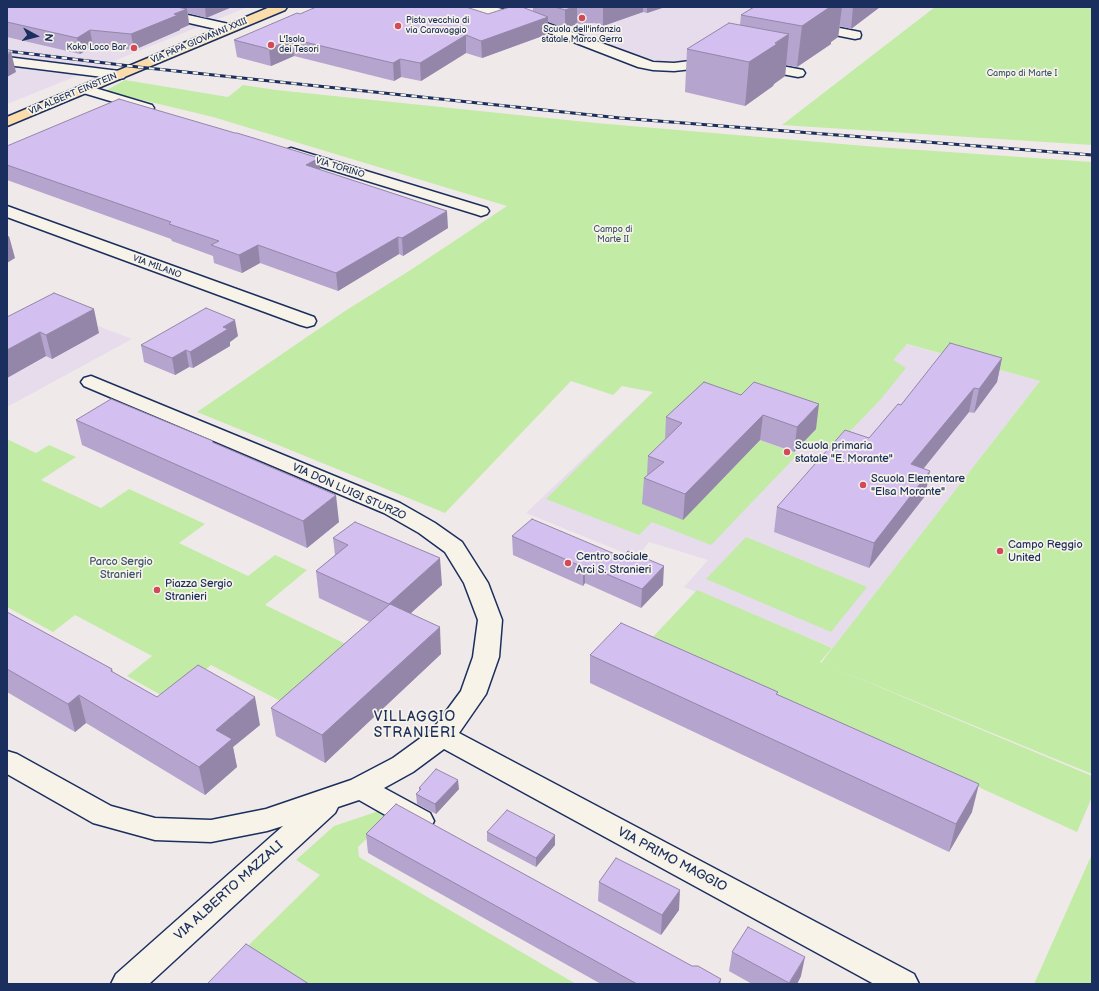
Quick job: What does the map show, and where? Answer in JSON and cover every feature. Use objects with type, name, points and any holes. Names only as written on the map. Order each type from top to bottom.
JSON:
[{"type":"main road","name":"VIA PAPA GIOVANNI XXIII","points":[[138,67],[281,7]]},
{"type":"main road","name":"VIA ALBERT EINSTEIN","points":[[7,122],[138,67]]},
{"type":"street","points":[[136,7],[229,28]]},
{"type":"street","points":[[429,7],[498,12],[517,16],[638,62],[653,66],[685,66],[701,62],[709,57],[723,54]]},
{"type":"street","points":[[796,24],[855,35]]},
{"type":"street","points":[[7,60],[120,75]]},
{"type":"street","points":[[739,62],[798,73]]},
{"type":"street","points":[[85,89],[163,113]]},
{"type":"street","name":"VIA TORINO","points":[[274,148],[480,211]]},
{"type":"street","name":"VIA MILANO","points":[[7,211],[307,321]]},
{"type":"street","name":"VIA DON LUIGI STURZO","points":[[7,761],[103,815],[155,829],[211,831],[267,820],[361,788],[403,765],[442,736],[474,694],[486,657],[490,620],[476,583],[454,547],[427,528],[392,508],[91,382]]},
{"type":"street","name":"VIA PRIMO MAGGIO","points":[[442,736],[903,984]]},
{"type":"street","points":[[361,788],[444,834]]},
{"type":"street","name":"VIA ALBERTO MAZZALI","points":[[127,984],[332,799]]},
{"type":"shaded area","points":[[7,7],[248,7],[7,104]]},
{"type":"shaded area","points":[[770,7],[762,14],[729,29],[692,60],[664,62],[631,55],[475,8]]},
{"type":"shaded area","name":"Scuola primaria statale \"E. Morante\"","points":[[712,291],[1040,381],[833,648],[684,587],[708,560],[649,542],[637,558],[526,513],[653,392],[622,386]]},
{"type":"shaded area","points":[[46,306],[132,339],[7,407],[7,326]]},
{"type":"green space","name":"Campo di Marte I","points":[[935,7],[1092,7],[1092,145],[782,125]]},
{"type":"green space","name":"Campo di Marte II","points":[[125,80],[228,97],[243,85],[276,90],[596,123],[877,147],[1092,162],[1092,774],[824,664],[1092,776],[1092,797],[1077,832],[652,638],[697,590],[832,648],[820,662],[821,663],[1040,381],[907,344],[893,360],[906,368],[880,400],[831,451],[804,441],[815,430],[729,429],[798,454],[711,545],[652,522],[639,535],[546,499],[653,392],[622,386],[613,395],[571,381],[445,513],[197,412],[345,311],[409,271],[507,206],[213,117],[105,91]]},
{"type":"green space","name":"Parco Sergio Stranieri","points":[[7,439],[36,453],[49,445],[76,457],[41,480],[101,508],[129,489],[205,524],[179,543],[248,576],[275,555],[307,570],[265,605],[352,647],[288,705],[211,665],[170,700],[127,676],[152,656],[75,615],[53,632],[7,607]]},
{"type":"green space","points":[[746,537],[867,587],[831,632],[706,579]]},
{"type":"green space","points":[[379,811],[391,815],[358,847],[359,857],[576,984],[209,984],[320,875],[296,860],[334,826]]},
{"type":"green space","points":[[1092,854],[1092,984],[1034,984]]},
{"type":"building","points":[[7,7],[177,7],[187,9],[174,14],[178,15],[131,34],[90,30],[77,38],[7,22]]},
{"type":"building","points":[[316,7],[466,7],[488,14],[510,7],[522,7],[548,17],[481,41],[466,35],[420,63],[400,59],[393,63],[292,39],[269,49],[234,40],[297,13],[300,14]]},
{"type":"building","points":[[555,7],[574,7],[565,10]]},
{"type":"building","points":[[754,7],[830,7],[802,26],[741,15]]},
{"type":"building","points":[[729,23],[789,34],[775,43],[777,44],[749,62],[687,49]]},
{"type":"building","points":[[119,99],[319,158],[306,165],[447,211],[402,238],[398,237],[336,273],[258,245],[239,255],[211,245],[219,241],[169,224],[171,222],[7,165],[7,146]]},
{"type":"building","points":[[54,293],[94,309],[46,335],[40,332],[7,350],[7,317]]},
{"type":"building","points":[[206,308],[235,320],[223,327],[228,329],[190,352],[186,350],[172,358],[141,345]]},
{"type":"building","points":[[950,343],[1002,358],[979,389],[974,388],[911,464],[930,471],[874,543],[777,507],[845,430],[869,438],[898,404],[901,405]]},
{"type":"building","points":[[704,382],[741,395],[754,382],[819,404],[797,427],[763,415],[685,494],[644,478],[664,462],[648,456],[682,423],[666,417]]},
{"type":"building","points":[[111,399],[213,441],[212,442],[336,495],[303,521],[76,420]]},
{"type":"building","points":[[532,519],[622,557],[628,551],[664,566],[642,589],[585,565],[583,567],[512,536]]},
{"type":"building","points":[[355,522],[440,558],[389,604],[316,571],[348,545],[333,538]]},
{"type":"building","points":[[390,604],[440,627],[322,735],[271,708]]},
{"type":"building","points":[[7,612],[112,669],[111,671],[157,697],[198,665],[255,697],[216,730],[232,739],[199,767],[79,695],[68,704],[7,669]]},
{"type":"building","points":[[621,623],[778,692],[776,694],[979,784],[956,824],[590,655]]},
{"type":"building","points":[[436,769],[458,780],[435,804],[416,794],[421,789],[419,788]]},
{"type":"building","points":[[396,804],[692,966],[698,966],[721,979],[718,984],[637,984],[366,834]]},
{"type":"building","points":[[507,810],[555,835],[536,858],[487,832]]},
{"type":"building","points":[[616,858],[680,890],[662,915],[599,882]]},
{"type":"building","points":[[748,927],[805,957],[789,983],[732,952]]},
{"type":"building","points":[[246,944],[309,984],[207,984]]},
{"type":"railway","points":[[7,51],[138,67],[620,118],[1092,155]]},
{"type":"place","name":"Scuola dell'infanzia statale Marco Gerra","points":[[582,18]]},
{"type":"place","name":"Pista vecchia di via Caravaggio","points":[[398,26]]},
{"type":"place","name":"L'Isola dei Tesori","points":[[271,45]]},
{"type":"place","name":"Koko Loco Bar","points":[[134,48]]},
{"type":"place","name":"Scuola primaria statale \"E. Morante\"","points":[[787,452]]},
{"type":"place","name":"Scuola Elementare \"Elsa Morante\"","points":[[863,485]]},
{"type":"place","name":"Campo Reggio United","points":[[1000,551]]},
{"type":"place","name":"Centro sociale Arci S. Stranieri","points":[[568,563]]},
{"type":"place","name":"Piazza Sergio Stranieri","points":[[157,590]]},
{"type":"district","name":"VILLAGGIO STRANIERI","points":[[415,726]]}]
